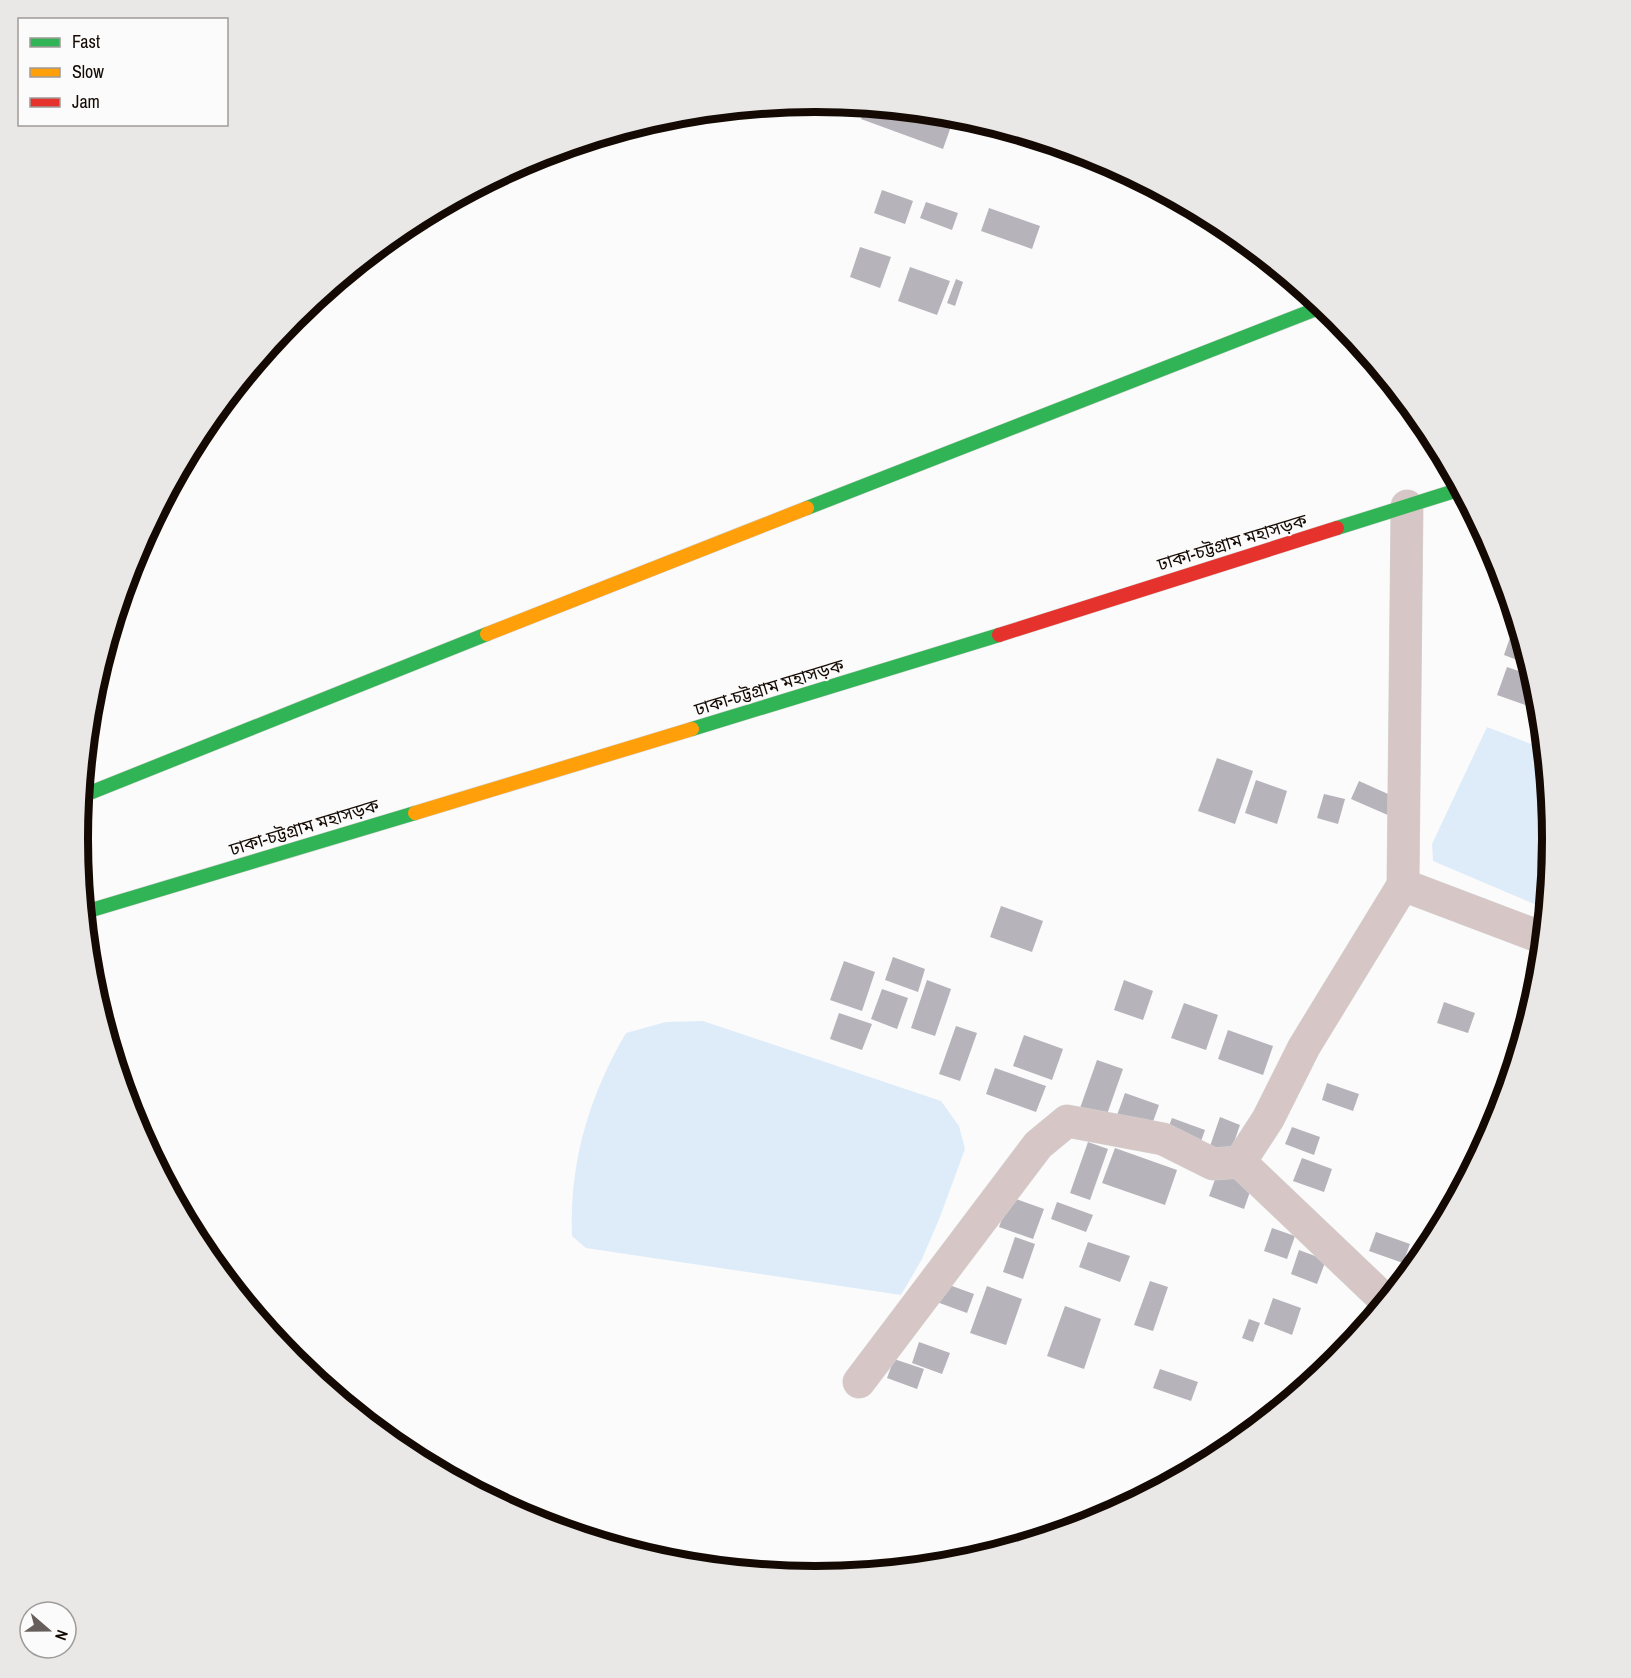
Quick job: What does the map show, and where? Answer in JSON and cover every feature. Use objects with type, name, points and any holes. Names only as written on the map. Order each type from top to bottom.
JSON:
[{"type":"highway","points":[[90,793],[738,534],[1314,310]]},
{"type":"highway","name":"ঢাকা-চট্টগ্রাম মহাসড়ক","points":[[92,910],[865,677],[1454,491]]},
{"type":"street","points":[[1240,1162],[1268,1119],[1304,1047],[1403,885],[1407,506]]},
{"type":"street","points":[[1403,885],[1536,935]]},
{"type":"street","points":[[859,1382],[1038,1145],[1067,1121],[1163,1139],[1213,1164],[1240,1162],[1381,1295]]},
{"type":"water","points":[[1487,727],[1536,746],[1541,791],[1542,839],[1539,906],[1433,861],[1432,844]]},
{"type":"water","points":[[703,1021],[941,1101],[959,1126],[965,1149],[922,1259],[901,1295],[586,1248],[572,1236],[574,1182],[584,1131],[602,1081],[626,1033],[666,1022]]},
{"type":"building","points":[[863,114],[910,118],[951,125],[943,149],[861,119]]},
{"type":"building","points":[[882,190],[913,201],[905,224],[874,213]]},
{"type":"building","points":[[926,202],[958,213],[952,230],[920,218]]},
{"type":"building","points":[[989,208],[1040,226],[1032,249],[981,231]]},
{"type":"building","points":[[860,247],[891,257],[880,288],[850,277]]},
{"type":"building","points":[[910,267],[950,281],[937,315],[898,301]]},
{"type":"building","points":[[956,279],[963,282],[955,306],[947,303]]},
{"type":"building","points":[[1512,631],[1520,661],[1504,655]]},
{"type":"building","points":[[1507,667],[1523,673],[1530,707],[1497,695]]},
{"type":"building","points":[[1217,758],[1253,771],[1235,824],[1198,811]]},
{"type":"building","points":[[1256,780],[1287,791],[1277,824],[1245,813]]},
{"type":"building","points":[[1359,781],[1397,798],[1390,816],[1351,799]]},
{"type":"building","points":[[1324,794],[1345,799],[1338,824],[1317,818]]},
{"type":"building","points":[[1001,906],[1043,921],[1032,952],[990,937]]},
{"type":"building","points":[[893,957],[925,969],[918,992],[885,980]]},
{"type":"building","points":[[844,961],[875,972],[862,1011],[830,1000]]},
{"type":"building","points":[[927,980],[951,989],[935,1036],[911,1028]]},
{"type":"building","points":[[1124,980],[1153,991],[1143,1020],[1114,1010]]},
{"type":"building","points":[[882,989],[908,998],[897,1029],[871,1019]]},
{"type":"building","points":[[1444,1002],[1475,1013],[1468,1033],[1437,1023]]},
{"type":"building","points":[[1184,1003],[1218,1015],[1206,1050],[1171,1038]]},
{"type":"building","points":[[839,1013],[872,1024],[862,1050],[830,1039]]},
{"type":"building","points":[[956,1026],[977,1033],[960,1081],[939,1074]]},
{"type":"building","points":[[1228,1030],[1273,1046],[1263,1075],[1218,1059]]},
{"type":"building","points":[[1024,1035],[1063,1049],[1052,1080],[1013,1066]]},
{"type":"building","points":[[1097,1060],[1123,1069],[1105,1120],[1079,1111]]},
{"type":"building","points":[[995,1068],[1046,1086],[1036,1112],[986,1094]]},
{"type":"building","points":[[1327,1083],[1359,1094],[1353,1111],[1322,1100]]},
{"type":"building","points":[[1125,1093],[1159,1105],[1150,1130],[1116,1118]]},
{"type":"building","points":[[1220,1117],[1240,1125],[1230,1154],[1210,1146]]},
{"type":"building","points":[[1172,1118],[1205,1130],[1199,1147],[1166,1134]]},
{"type":"building","points":[[1292,1127],[1320,1137],[1314,1155],[1285,1144]]},
{"type":"building","points":[[1088,1142],[1108,1149],[1090,1200],[1070,1193]]},
{"type":"building","points":[[1115,1148],[1177,1170],[1165,1205],[1102,1183]]},
{"type":"building","points":[[1302,1158],[1332,1169],[1324,1192],[1293,1181]]},
{"type":"building","points":[[1218,1171],[1253,1183],[1244,1209],[1209,1196]]},
{"type":"building","points":[[1010,1197],[1044,1209],[1033,1239],[999,1227]]},
{"type":"building","points":[[1057,1202],[1093,1215],[1086,1232],[1051,1219]]},
{"type":"building","points":[[1272,1228],[1295,1236],[1287,1259],[1264,1251]]},
{"type":"building","points":[[1376,1232],[1410,1244],[1403,1263],[1369,1251]]},
{"type":"building","points":[[1015,1237],[1035,1244],[1023,1279],[1003,1272]]},
{"type":"building","points":[[1088,1242],[1130,1256],[1120,1282],[1079,1267]]},
{"type":"building","points":[[1299,1250],[1326,1260],[1317,1284],[1291,1274]]},
{"type":"building","points":[[1150,1281],[1168,1287],[1153,1331],[1134,1325]]},
{"type":"building","points":[[941,1282],[974,1294],[967,1313],[934,1301]]},
{"type":"building","points":[[987,1286],[1022,1299],[1006,1345],[970,1333]]},
{"type":"building","points":[[1273,1298],[1301,1308],[1292,1335],[1264,1324]]},
{"type":"building","points":[[1065,1306],[1101,1319],[1084,1369],[1047,1356]]},
{"type":"building","points":[[1249,1319],[1260,1323],[1253,1342],[1242,1338]]},
{"type":"building","points":[[919,1342],[950,1353],[942,1374],[912,1363]]},
{"type":"building","points":[[894,1359],[924,1369],[917,1389],[887,1378]]},
{"type":"building","points":[[1160,1369],[1198,1382],[1191,1401],[1153,1388]]},
{"type":"traffic: fast","points":[[807,508],[1314,310]]},
{"type":"traffic: fast","points":[[1337,528],[1454,491]]},
{"type":"traffic: fast","points":[[90,793],[487,634]]},
{"type":"traffic: fast","points":[[692,729],[999,635]]},
{"type":"traffic: fast","points":[[92,910],[415,813]]},
{"type":"traffic: slow","points":[[487,634],[807,508]]},
{"type":"traffic: slow","points":[[415,813],[692,729]]},
{"type":"traffic: jam","points":[[999,635],[1337,528]]}]
